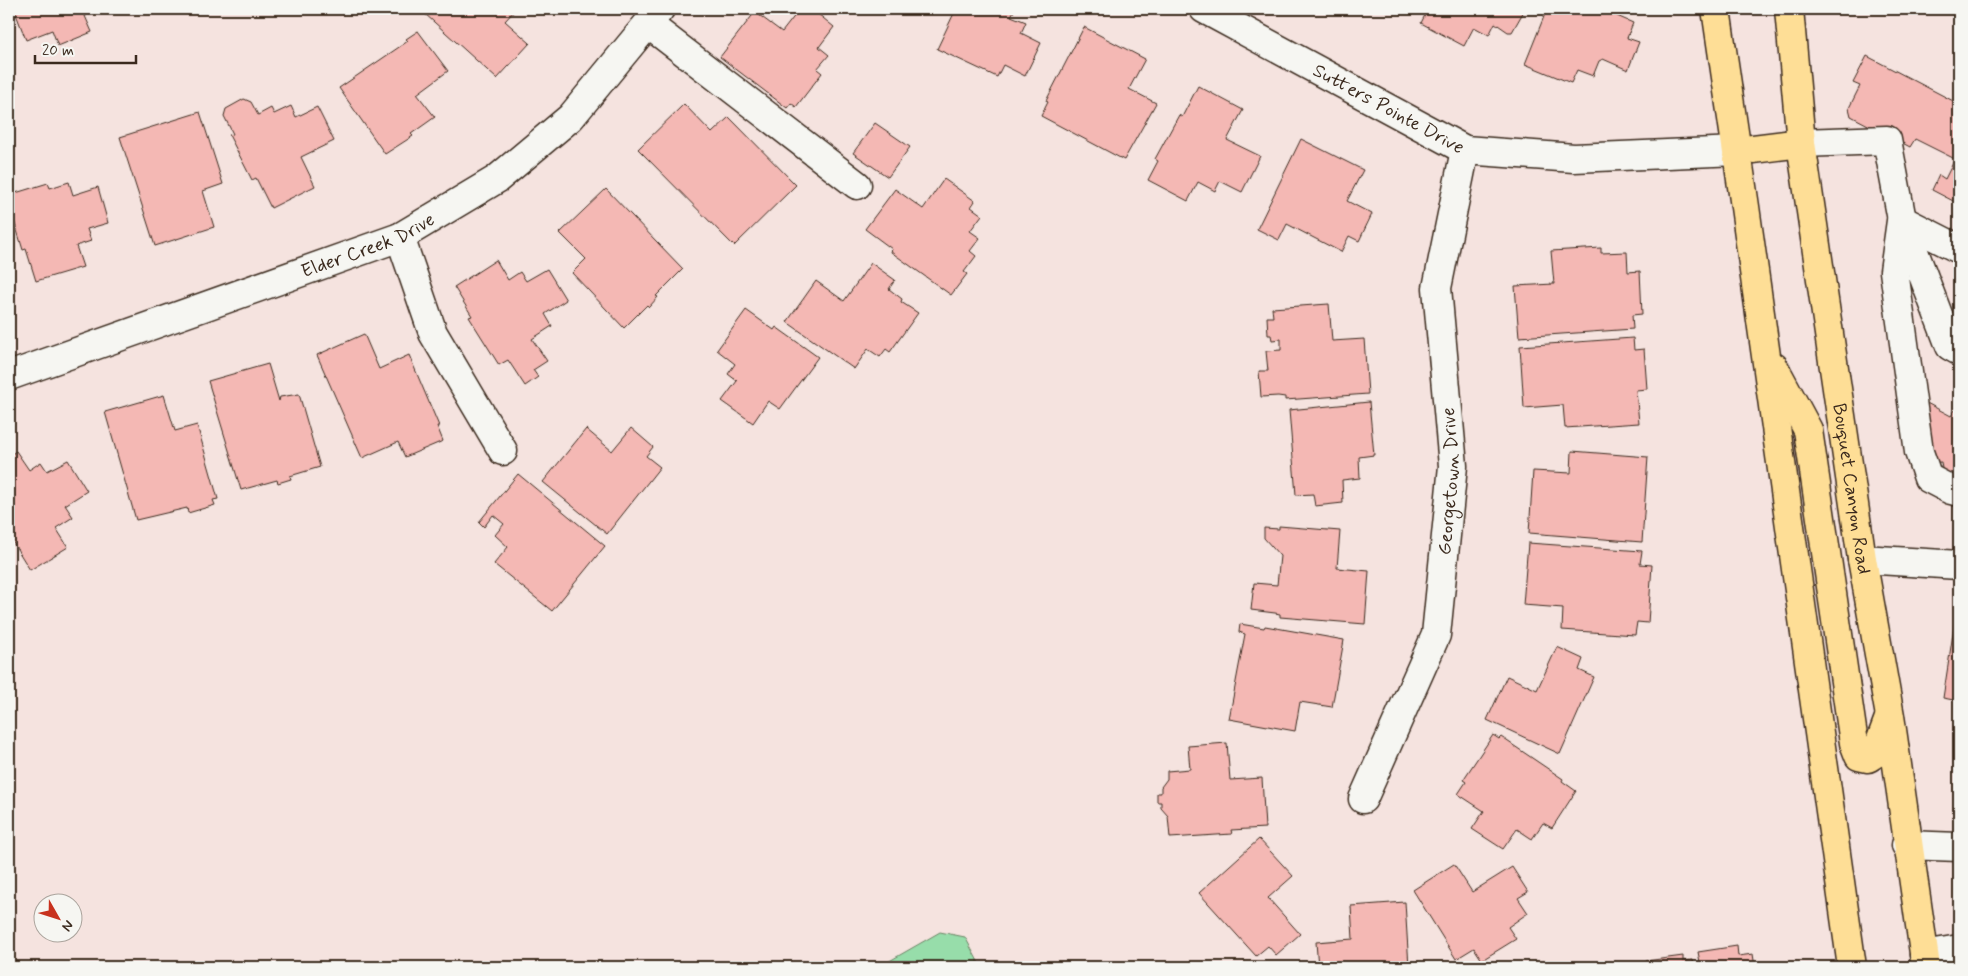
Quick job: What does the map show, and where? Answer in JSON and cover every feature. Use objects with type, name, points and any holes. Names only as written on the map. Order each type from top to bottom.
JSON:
[{"type":"main road","points":[[1716,9],[1794,536],[1852,967]]},
{"type":"main road","name":"Bouquet Canyon Road","points":[[1789,9],[1801,143],[1862,559],[1890,716],[1906,845],[1925,961]]},
{"type":"main road","points":[[1737,152],[1801,143]]},
{"type":"main road","points":[[1765,350],[1808,430],[1854,743],[1859,756],[1868,758],[1876,753],[1890,716]]},
{"type":"street","name":"Sutters Pointe Drive","points":[[1204,9],[1465,150],[1574,158],[1737,152]]},
{"type":"street","points":[[654,16],[857,185]]},
{"type":"street","name":"Elder Creek Drive","points":[[9,376],[400,237],[497,179],[572,117],[654,16]]},
{"type":"street","points":[[1801,143],[1887,140],[1902,220],[1950,346],[1959,351]]},
{"type":"street","name":"Georgetown Drive","points":[[1363,799],[1436,635],[1452,466],[1437,288],[1465,150]]},
{"type":"street","points":[[1902,220],[1959,249]]},
{"type":"street","points":[[1902,220],[1894,271],[1919,452],[1928,478],[1959,492]]},
{"type":"street","points":[[400,237],[433,333],[503,451]]},
{"type":"street","points":[[1862,559],[1959,565]]},
{"type":"street","points":[[1906,845],[1959,847]]},
{"type":"street","points":[[1925,961],[1959,949]]},
{"type":"green space","points":[[940,932],[965,937],[981,967],[879,967]]},
{"type":"building","points":[[14,9],[97,9],[85,16],[92,32],[58,46],[52,30],[26,40]]},
{"type":"building","points":[[428,9],[516,9],[505,21],[530,43],[497,79],[424,13]]},
{"type":"building","points":[[800,9],[812,9],[834,27],[819,47],[829,55],[817,69],[822,73],[796,107],[791,103],[787,108],[720,57],[755,12],[782,32]]},
{"type":"building","points":[[956,9],[1015,9],[1011,16],[1026,22],[1021,33],[1041,43],[1025,76],[1003,65],[997,77],[937,49]]},
{"type":"building","points":[[1428,9],[1525,9],[1512,32],[1508,32],[1495,23],[1489,35],[1474,27],[1464,46],[1421,23]]},
{"type":"building","points":[[1547,9],[1617,9],[1615,13],[1618,14],[1617,16],[1633,23],[1627,38],[1639,42],[1628,70],[1603,59],[1599,61],[1593,76],[1577,70],[1571,83],[1525,64]]},
{"type":"building","points":[[1084,27],[1145,59],[1129,89],[1156,103],[1124,160],[1041,116],[1048,102],[1046,101]]},
{"type":"building","points":[[418,31],[448,71],[417,94],[435,117],[411,134],[413,136],[385,154],[339,88],[408,41],[406,39]]},
{"type":"building","points":[[1867,56],[1959,104],[1959,204],[1932,190],[1939,175],[1945,179],[1955,159],[1915,139],[1910,147],[1851,116],[1849,108],[1860,86],[1853,83]]},
{"type":"building","points":[[1198,86],[1243,110],[1227,140],[1260,156],[1242,192],[1220,181],[1215,191],[1198,182],[1188,201],[1148,180],[1158,161],[1155,159],[1179,115],[1182,117]]},
{"type":"building","points":[[244,99],[251,102],[258,115],[271,108],[274,114],[291,106],[296,117],[317,107],[334,141],[301,157],[315,186],[271,208],[256,178],[252,180],[229,135],[233,134],[224,116],[226,109]]},
{"type":"building","points":[[684,104],[712,133],[729,117],[796,185],[734,246],[638,149]]},
{"type":"building","points":[[200,112],[223,184],[203,191],[214,227],[155,246],[120,137]]},
{"type":"building","points":[[875,123],[910,147],[888,177],[853,153]]},
{"type":"building","points":[[1301,139],[1363,170],[1347,201],[1372,214],[1359,241],[1349,236],[1341,252],[1287,224],[1279,240],[1257,229]]},
{"type":"building","points":[[944,179],[975,201],[971,207],[982,215],[970,231],[980,238],[970,251],[976,256],[964,272],[967,274],[951,295],[891,252],[892,249],[865,229],[895,189],[923,209]]},
{"type":"building","points":[[69,182],[73,195],[98,187],[108,223],[87,229],[91,241],[76,246],[83,267],[36,281],[26,249],[23,250],[9,204],[9,195],[48,183],[50,188]]},
{"type":"building","points":[[606,189],[683,269],[656,296],[658,297],[649,307],[647,305],[624,328],[572,273],[586,259],[560,233]]},
{"type":"building","points":[[1601,248],[1601,253],[1627,252],[1628,272],[1640,271],[1642,314],[1632,315],[1633,329],[1519,337],[1515,286],[1554,284],[1551,251]]},
{"type":"building","points":[[496,260],[508,280],[520,272],[526,281],[547,269],[566,300],[545,314],[552,326],[532,339],[547,361],[533,370],[538,377],[525,386],[508,360],[499,365],[469,317],[472,316],[454,287]]},
{"type":"building","points":[[871,263],[895,280],[889,289],[902,299],[901,302],[918,313],[890,352],[886,349],[880,357],[868,349],[854,369],[787,322],[816,281],[844,301]]},
{"type":"building","points":[[1329,304],[1332,341],[1364,339],[1368,394],[1285,400],[1285,397],[1278,396],[1261,397],[1259,371],[1268,371],[1266,351],[1281,350],[1281,339],[1272,340],[1271,335],[1268,335],[1267,317],[1273,317],[1272,308]]},
{"type":"building","points":[[746,310],[774,330],[776,327],[818,357],[780,409],[768,401],[753,423],[722,401],[737,381],[728,374],[735,364],[717,350]]},
{"type":"building","points":[[364,334],[379,369],[409,355],[439,426],[437,426],[443,441],[405,457],[398,442],[362,458],[317,355]]},
{"type":"building","points":[[1633,338],[1634,350],[1644,349],[1647,389],[1636,390],[1639,423],[1565,428],[1563,405],[1524,408],[1520,346]]},
{"type":"building","points":[[268,364],[279,401],[280,397],[299,394],[320,467],[290,476],[291,479],[278,483],[277,480],[241,490],[208,381]]},
{"type":"building","points":[[164,395],[175,431],[197,425],[218,499],[213,500],[215,505],[188,513],[187,508],[136,520],[105,412]]},
{"type":"building","points":[[1923,401],[1951,416],[1955,410],[1959,413],[1959,484],[1943,475],[1941,462],[1932,463]]},
{"type":"building","points":[[1369,402],[1374,455],[1359,457],[1360,478],[1342,480],[1343,503],[1315,506],[1313,494],[1296,495],[1289,410]]},
{"type":"building","points":[[631,428],[653,447],[646,456],[660,467],[607,534],[543,482],[586,429],[612,451]]},
{"type":"building","points":[[16,451],[29,470],[41,462],[47,471],[68,460],[87,491],[65,505],[73,517],[56,528],[68,547],[30,570],[9,536],[9,456]]},
{"type":"building","points":[[1572,451],[1648,457],[1642,542],[1529,533],[1533,471],[1571,473]]},
{"type":"building","points":[[518,474],[605,546],[552,611],[494,564],[508,547],[495,535],[504,524],[493,515],[484,527],[479,522]]},
{"type":"building","points":[[1279,526],[1340,531],[1337,568],[1369,571],[1365,624],[1280,617],[1280,614],[1251,610],[1254,583],[1277,585],[1280,556],[1264,538],[1264,528],[1279,529]]},
{"type":"building","points":[[1528,543],[1642,551],[1640,564],[1652,565],[1648,623],[1637,622],[1635,635],[1562,630],[1563,608],[1523,605]]},
{"type":"building","points":[[1956,614],[1959,615],[1959,701],[1943,698]]},
{"type":"building","points":[[1240,624],[1264,628],[1265,626],[1344,640],[1332,707],[1300,702],[1295,731],[1229,719],[1245,634],[1239,632]]},
{"type":"building","points":[[1557,647],[1583,659],[1579,670],[1594,677],[1560,754],[1487,720],[1507,676],[1537,690]]},
{"type":"building","points":[[1493,735],[1499,739],[1501,737],[1563,779],[1562,781],[1576,791],[1552,828],[1543,823],[1532,839],[1517,829],[1503,849],[1472,829],[1484,811],[1458,794],[1466,782],[1463,780]]},
{"type":"building","points":[[1227,743],[1230,780],[1262,778],[1265,828],[1231,830],[1232,834],[1170,838],[1168,816],[1161,808],[1161,802],[1157,802],[1157,793],[1161,793],[1161,787],[1167,779],[1167,771],[1190,769],[1188,746]]},
{"type":"building","points":[[1259,839],[1293,876],[1268,898],[1300,934],[1276,955],[1268,946],[1256,956],[1199,893]]},
{"type":"building","points":[[1454,864],[1472,892],[1512,867],[1528,892],[1518,898],[1528,913],[1508,927],[1516,939],[1482,960],[1474,948],[1456,959],[1413,890]]},
{"type":"building","points":[[1405,902],[1409,967],[1318,967],[1316,942],[1353,939],[1351,906]]},
{"type":"building","points":[[1737,946],[1738,956],[1753,954],[1755,967],[1701,967],[1698,952]]},
{"type":"building","points":[[1683,956],[1683,961],[1693,960],[1694,967],[1647,967],[1646,961]]}]
